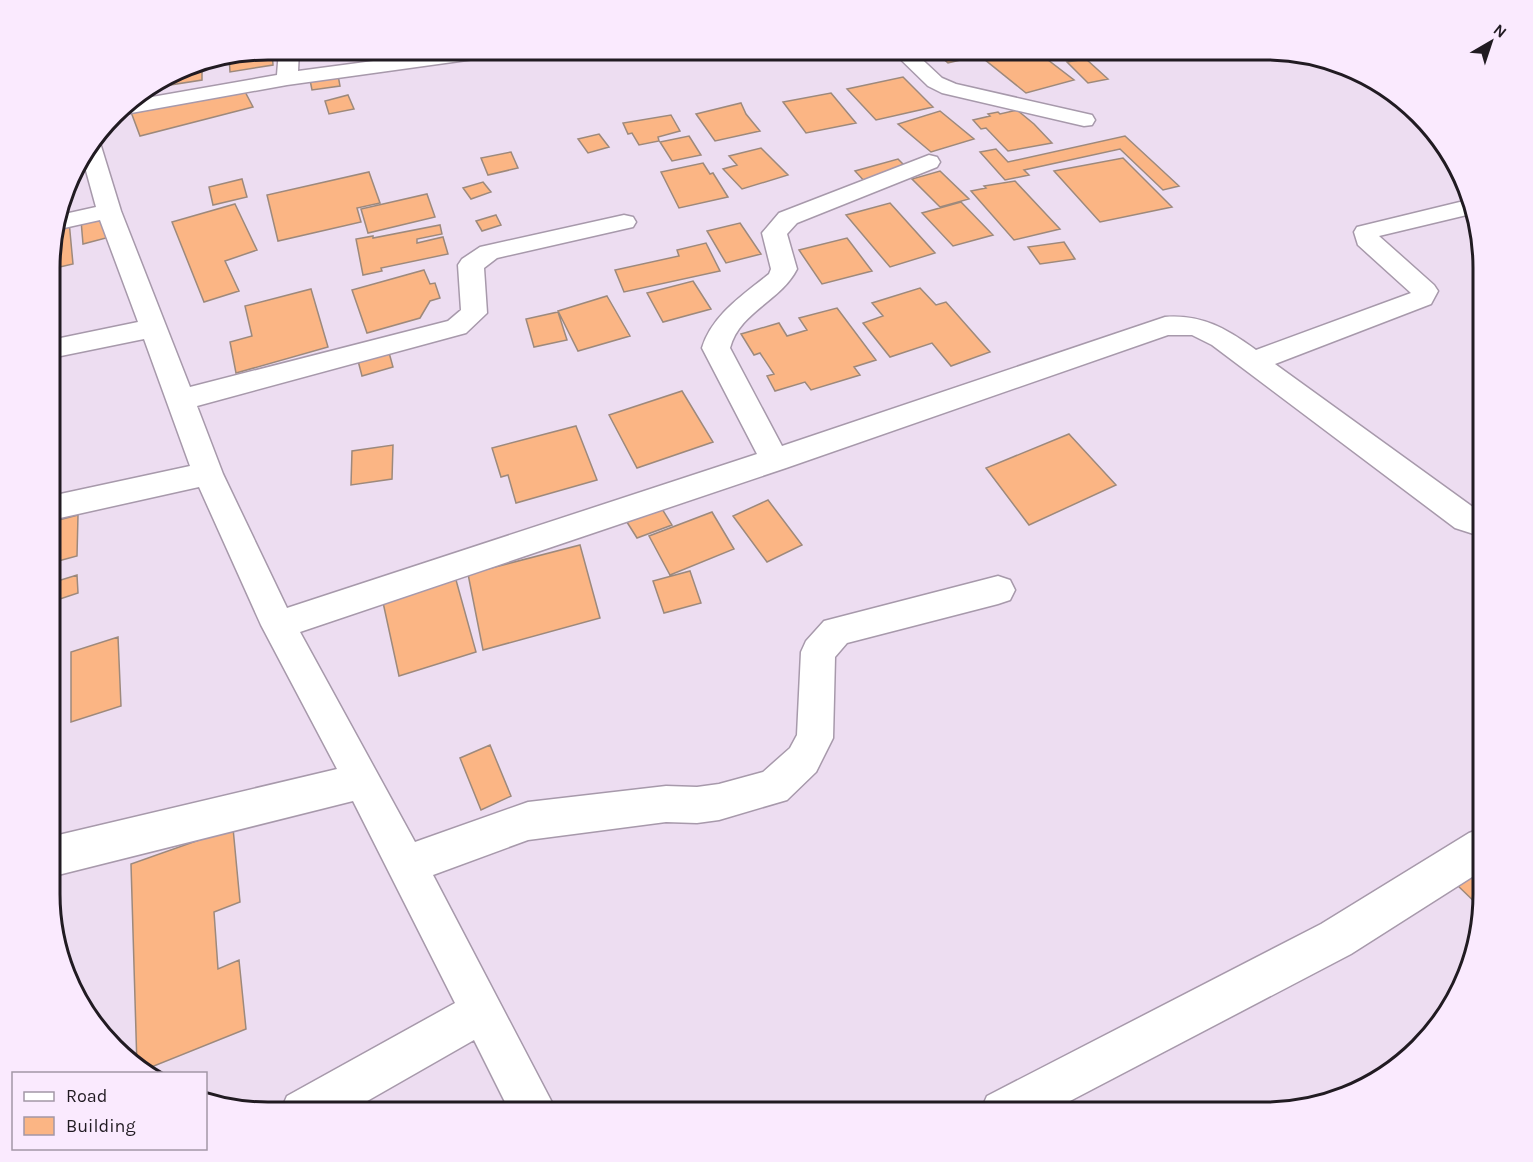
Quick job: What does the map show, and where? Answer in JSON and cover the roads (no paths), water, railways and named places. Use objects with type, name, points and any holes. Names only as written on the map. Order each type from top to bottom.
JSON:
[{"type":"street","points":[[287,79],[288,60]]},
{"type":"street","points":[[138,107],[287,79],[424,60]]},
{"type":"street","points":[[912,60],[935,82],[949,89],[1084,120]]},
{"type":"street","points":[[93,156],[110,211],[152,328],[208,474],[278,625],[363,781],[529,1102]]},
{"type":"street","points":[[775,460],[716,348],[717,338],[726,326],[779,279],[784,269],[774,233],[788,218],[929,162]]},
{"type":"street","points":[[1253,362],[1422,298],[1425,291],[1367,240],[1366,232],[1464,208]]},
{"type":"street","points":[[66,221],[110,211]]},
{"type":"street","points":[[180,400],[458,327],[474,313],[471,265],[489,252],[624,222]]},
{"type":"street","points":[[278,625],[775,460],[1165,326],[1187,325],[1206,328],[1466,519],[1473,521]]},
{"type":"street","points":[[60,348],[152,328]]},
{"type":"street","points":[[60,506],[208,474]]},
{"type":"street","points":[[405,865],[528,821],[666,804],[697,805],[719,802],[774,787],[803,760],[814,738],[817,721],[818,652],[829,637],[836,631],[998,590]]},
{"type":"street","points":[[60,855],[363,781]]},
{"type":"street","points":[[1022,1102],[1336,939],[1473,853]]},
{"type":"street","points":[[321,1102],[481,1012]]}]
